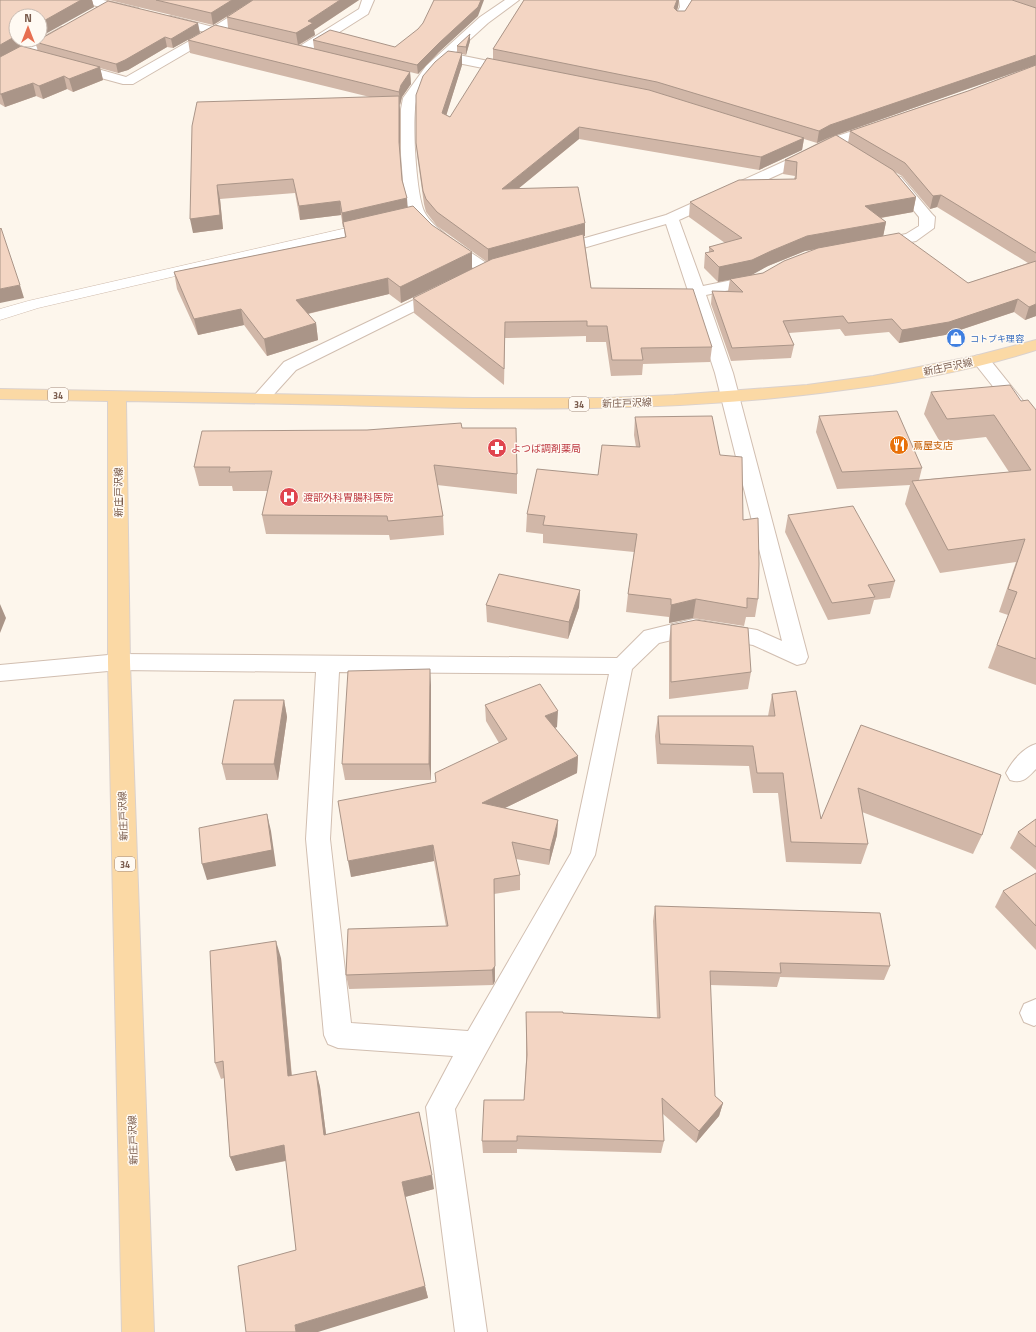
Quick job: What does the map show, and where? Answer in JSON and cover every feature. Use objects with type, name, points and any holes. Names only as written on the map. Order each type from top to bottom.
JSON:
[{"type":"main road","name":"新庄戸沢線","points":[[0,394],[574,405],[673,402],[730,398],[848,385],[914,374],[981,360],[1036,345]]},
{"type":"main road","name":"新庄戸沢線","points":[[117,396],[119,662],[138,1332]]},
{"type":"street","points":[[60,63],[128,81],[215,31],[264,0]]},
{"type":"street","points":[[299,52],[364,11],[368,0]]},
{"type":"street","points":[[486,271],[439,237],[418,215],[411,194],[408,156],[408,109],[410,98],[421,81],[444,56],[484,20],[512,0]]},
{"type":"street","points":[[680,18],[686,7],[685,0]]},
{"type":"street","points":[[98,4],[146,14]]},
{"type":"street","points":[[162,18],[246,39]]},
{"type":"street","points":[[0,66],[75,24]]},
{"type":"street","points":[[284,48],[314,55]]},
{"type":"street","points":[[22,53],[37,57]]},
{"type":"street","points":[[444,56],[528,74]]},
{"type":"street","points":[[406,77],[421,81]]},
{"type":"street","points":[[545,254],[671,218],[820,150],[833,142],[893,122]]},
{"type":"street","points":[[833,142],[852,154]]},
{"type":"street","points":[[798,143],[820,150]]},
{"type":"street","points":[[864,246],[911,238],[926,228],[927,217],[896,180],[884,173]]},
{"type":"street","points":[[471,1332],[440,1107],[583,855],[622,666],[652,637],[693,627],[757,638],[796,657],[724,373],[671,218]]},
{"type":"street","points":[[697,292],[755,281],[768,274]]},
{"type":"street","points":[[261,398],[290,366],[360,330],[452,287]]},
{"type":"street","points":[[981,360],[1036,429]]},
{"type":"street","points":[[0,673],[119,662],[622,666]]},
{"type":"street","points":[[328,663],[318,839],[338,1035],[476,1045]]},
{"type":"street","points":[[1018,773],[1036,753]]},
{"type":"lane","points":[[403,219],[418,215]]},
{"type":"lane","points":[[0,315],[9,310],[34,304],[388,222]]},
{"type":"building","points":[[0,0],[81,0],[48,19],[48,8],[8,8],[8,40],[0,45]]},
{"type":"building","points":[[156,0],[232,0],[211,13]]},
{"type":"building","points":[[253,0],[340,0],[308,21],[313,23],[296,33],[227,17]]},
{"type":"building","points":[[434,0],[481,0],[478,7],[417,65],[313,40],[330,30],[395,47],[418,29],[423,23]]},
{"type":"building","points":[[524,0],[677,0],[674,8],[677,11],[685,11],[692,0],[1012,0],[1036,8],[1036,55],[830,125],[819,131],[657,82],[493,49]]},
{"type":"building","points":[[108,1],[198,23],[171,39],[165,37],[116,64],[48,46],[48,35]]},
{"type":"building","points":[[215,25],[410,72],[401,85],[399,92],[188,40]]},
{"type":"building","points":[[470,34],[466,47],[457,46]]},
{"type":"building","points":[[17,48],[29,48],[100,67],[69,79],[64,76],[39,86],[33,83],[0,94],[0,57]]},
{"type":"building","points":[[448,51],[462,53],[442,113],[450,117],[487,58],[649,90],[804,138],[761,157],[579,127],[502,189],[578,187],[585,223],[488,249],[437,212],[426,199],[423,191],[416,143],[416,95],[423,76],[435,62]]},
{"type":"building","points":[[1036,65],[1036,253],[941,195],[933,196],[905,163],[850,131],[968,91]]},
{"type":"building","points":[[399,96],[399,142],[402,180],[407,198],[342,213],[340,201],[299,206],[293,179],[217,185],[220,215],[190,219],[192,126],[197,102]]},
{"type":"building","points":[[836,135],[893,170],[916,197],[865,206],[886,222],[807,236],[752,260],[719,267],[705,253],[714,251],[709,247],[742,238],[690,202],[739,180],[796,179],[797,162],[785,160]]},
{"type":"building","points":[[413,206],[432,225],[472,252],[400,287],[388,278],[296,300],[316,323],[264,339],[241,309],[194,319],[174,272],[346,237],[343,222]]},
{"type":"building","points":[[1,228],[20,285],[0,289],[0,229]]},
{"type":"building","points":[[899,233],[968,283],[1036,261],[1036,304],[1029,307],[1018,299],[949,322],[902,330],[892,319],[848,323],[843,316],[783,321],[794,345],[732,348],[712,291],[743,292],[730,279],[763,273],[784,261],[818,248]]},
{"type":"building","points":[[583,234],[591,288],[693,289],[712,347],[641,348],[643,360],[612,360],[607,326],[587,326],[587,321],[505,322],[504,369],[413,298],[492,259]]},
{"type":"building","points":[[1010,385],[1021,401],[1028,400],[1036,410],[1036,659],[997,645],[1017,592],[1008,589],[1025,539],[948,550],[912,481],[1031,470],[994,415],[947,419],[931,392]]},
{"type":"building","points":[[897,411],[922,468],[842,472],[819,416]]},
{"type":"building","points":[[712,416],[720,455],[742,457],[743,520],[758,518],[758,599],[747,598],[747,608],[696,599],[671,605],[671,599],[628,594],[637,534],[543,525],[545,516],[527,514],[537,469],[598,475],[602,445],[640,447],[635,417]]},
{"type":"building","points":[[461,423],[462,428],[516,428],[517,474],[434,465],[443,516],[388,521],[387,516],[262,515],[272,471],[229,472],[230,467],[194,467],[202,431],[367,430]]},
{"type":"building","points":[[853,506],[895,581],[868,585],[875,597],[832,603],[788,515]]},
{"type":"building","points":[[499,574],[580,590],[569,622],[486,605]]},
{"type":"building","points":[[696,620],[748,628],[751,672],[671,682],[671,625]]},
{"type":"building","points":[[430,669],[429,764],[342,764],[348,671]]},
{"type":"building","points":[[540,684],[558,711],[545,716],[578,756],[482,803],[558,820],[550,850],[512,842],[520,875],[494,879],[495,966],[492,970],[346,975],[348,929],[448,926],[433,845],[348,861],[338,801],[436,782],[435,773],[507,739],[485,705]]},
{"type":"building","points":[[796,691],[821,819],[861,725],[1001,775],[982,835],[858,788],[868,844],[791,842],[783,773],[757,773],[753,746],[660,744],[658,716],[775,716],[772,694]]},
{"type":"building","points":[[234,700],[284,700],[274,764],[222,764]]},
{"type":"building","points":[[267,814],[272,850],[202,864],[199,828]]},
{"type":"building","points":[[1036,819],[1036,847],[1018,832]]},
{"type":"building","points":[[1036,873],[1036,926],[1003,891]]},
{"type":"building","points":[[655,906],[880,913],[890,966],[780,963],[781,973],[710,971],[715,1096],[723,1103],[699,1131],[662,1098],[664,1141],[517,1136],[517,1141],[482,1141],[484,1100],[524,1100],[527,1055],[526,1012],[563,1012],[660,1018]]},
{"type":"building","points":[[276,941],[288,1076],[316,1071],[324,1135],[419,1112],[432,1175],[402,1182],[425,1286],[295,1325],[296,1332],[246,1332],[238,1266],[296,1250],[284,1145],[230,1157],[223,1061],[215,1063],[210,951]]},
{"type":"place","name":"コトブキ理容","points":[[956,338]]},
{"type":"place","name":"蔦屋支店","points":[[899,445]]},
{"type":"place","name":"よつば調剤薬局","points":[[497,448]]},
{"type":"place","name":"渡部外科胃腸科医院","points":[[289,497]]}]
